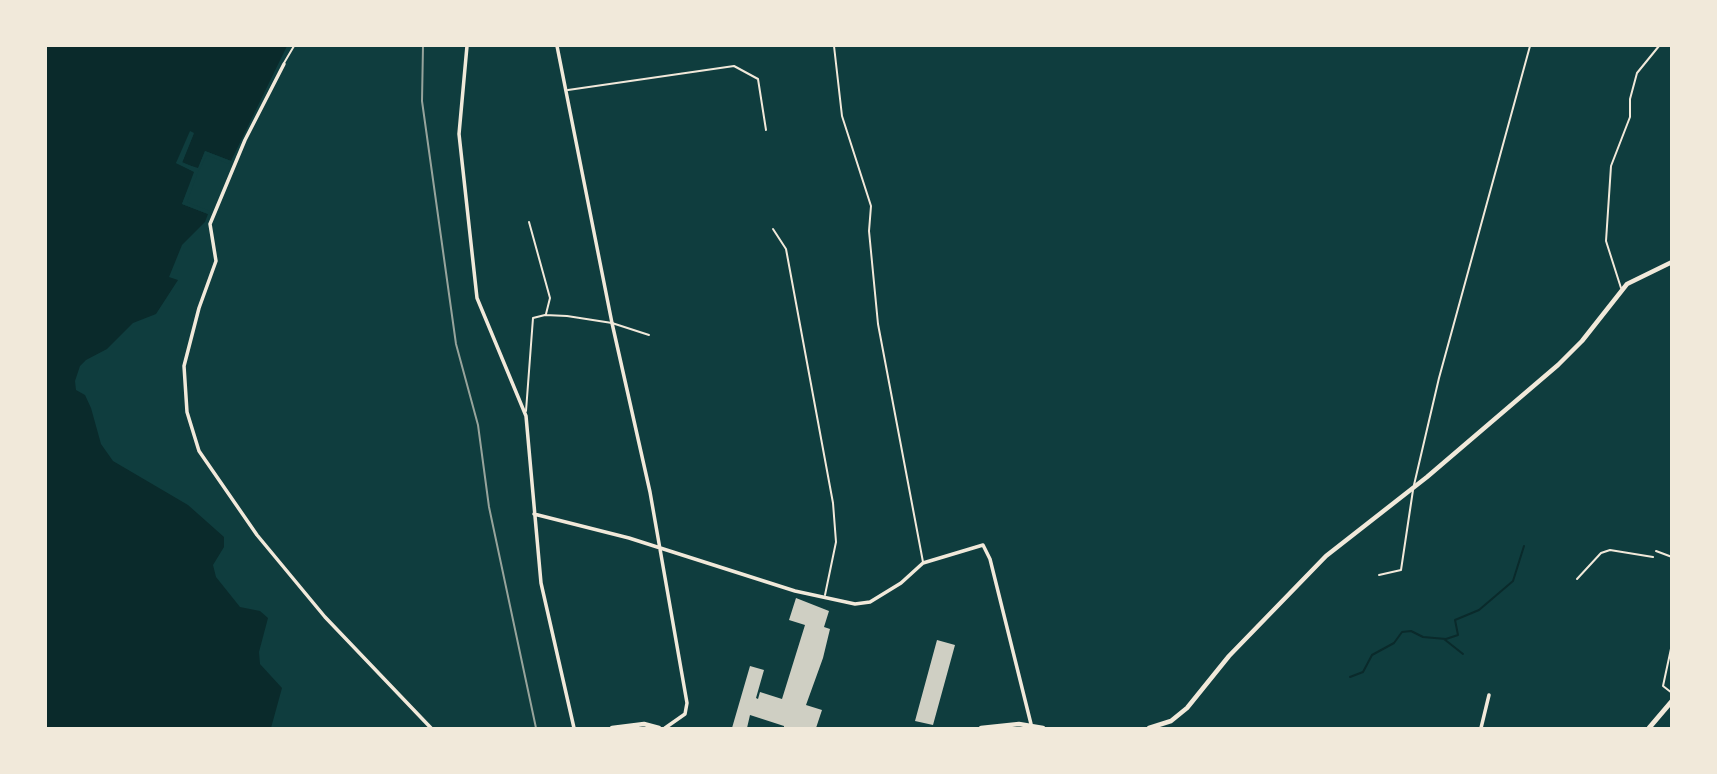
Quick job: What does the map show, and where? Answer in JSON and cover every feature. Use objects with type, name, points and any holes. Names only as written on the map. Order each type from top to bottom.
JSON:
[{"type":"highway","points":[[1649,729],[1671,701]]},
{"type":"main road","points":[[1149,729],[1171,721],[1187,708],[1230,656],[1306,575],[1360,526],[1414,487],[1573,352],[1622,290],[1634,279],[1671,262]]},
{"type":"main road","points":[[612,729],[645,724],[656,728]]},
{"type":"main road","points":[[981,729],[1031,724],[1043,729]]},
{"type":"street","points":[[467,46],[459,134],[464,206],[477,298],[526,416],[541,583],[574,729]]},
{"type":"street","points":[[558,46],[660,550],[687,708],[680,718],[665,729]]},
{"type":"street","points":[[284,64],[245,140],[210,224],[216,261],[198,308],[184,366],[187,412],[199,451],[257,536],[325,617],[431,729]]},
{"type":"street","points":[[534,514],[629,538],[794,591],[855,604],[870,602],[901,583],[923,563],[979,545],[985,546],[1018,683],[1031,724]]},
{"type":"street","points":[[1481,729],[1489,695]]},
{"type":"lane","points":[[284,64],[294,46]]},
{"type":"lane","points":[[834,46],[842,116],[872,206],[869,231],[878,324],[923,563]]},
{"type":"lane","points":[[1379,575],[1401,570],[1414,487],[1439,377],[1530,46]]},
{"type":"lane","points":[[1622,290],[1606,241],[1610,172],[1630,117],[1630,99],[1637,74],[1659,46]]},
{"type":"lane","points":[[568,90],[721,66],[741,68],[758,79],[766,130]]},
{"type":"lane","points":[[529,222],[551,298],[545,314]]},
{"type":"lane","points":[[773,229],[786,249],[833,503],[836,542],[825,596]]},
{"type":"lane","points":[[526,416],[533,318],[545,314],[612,323],[649,335]]},
{"type":"lane","points":[[1577,579],[1601,554],[1610,550],[1653,557]]},
{"type":"lane","points":[[1656,551],[1671,557]]},
{"type":"lane","points":[[1671,644],[1663,686],[1671,693]]},
{"type":"water","points":[[46,46],[287,46],[231,161],[205,151],[198,169],[182,162],[194,133],[176,163],[195,172],[182,204],[208,214],[205,222],[182,245],[169,277],[178,280],[156,314],[133,323],[107,349],[86,360],[80,366],[75,381],[76,390],[85,395],[91,408],[101,444],[113,461],[188,505],[224,537],[224,547],[213,565],[216,577],[240,607],[260,611],[268,618],[259,652],[260,664],[282,688],[271,728],[46,728]]},
{"type":"pier","points":[[190,131],[194,133],[182,163],[198,168],[205,151],[231,161],[229,164],[207,155],[198,172],[187,202],[210,211],[208,214],[182,204],[194,172],[176,163]]},
{"type":"building","points":[[796,598],[829,611],[824,627],[830,629],[823,658],[806,705],[822,710],[816,728],[784,728],[750,715],[747,728],[732,728],[750,666],[764,670],[756,698],[758,699],[760,692],[782,699],[805,625],[789,620]]},
{"type":"building","points":[[937,640],[955,645],[933,725],[915,721]]},
{"type":"waterway","points":[[1350,677],[1363,672],[1372,655],[1394,643],[1402,632],[1411,631],[1423,637],[1446,639],[1458,635],[1455,620],[1479,610],[1513,581],[1524,546]]},
{"type":"waterway","points":[[1444,639],[1463,654]]},
{"type":"railway","points":[[423,46],[422,101],[456,344],[478,425],[489,507],[536,728]]}]
